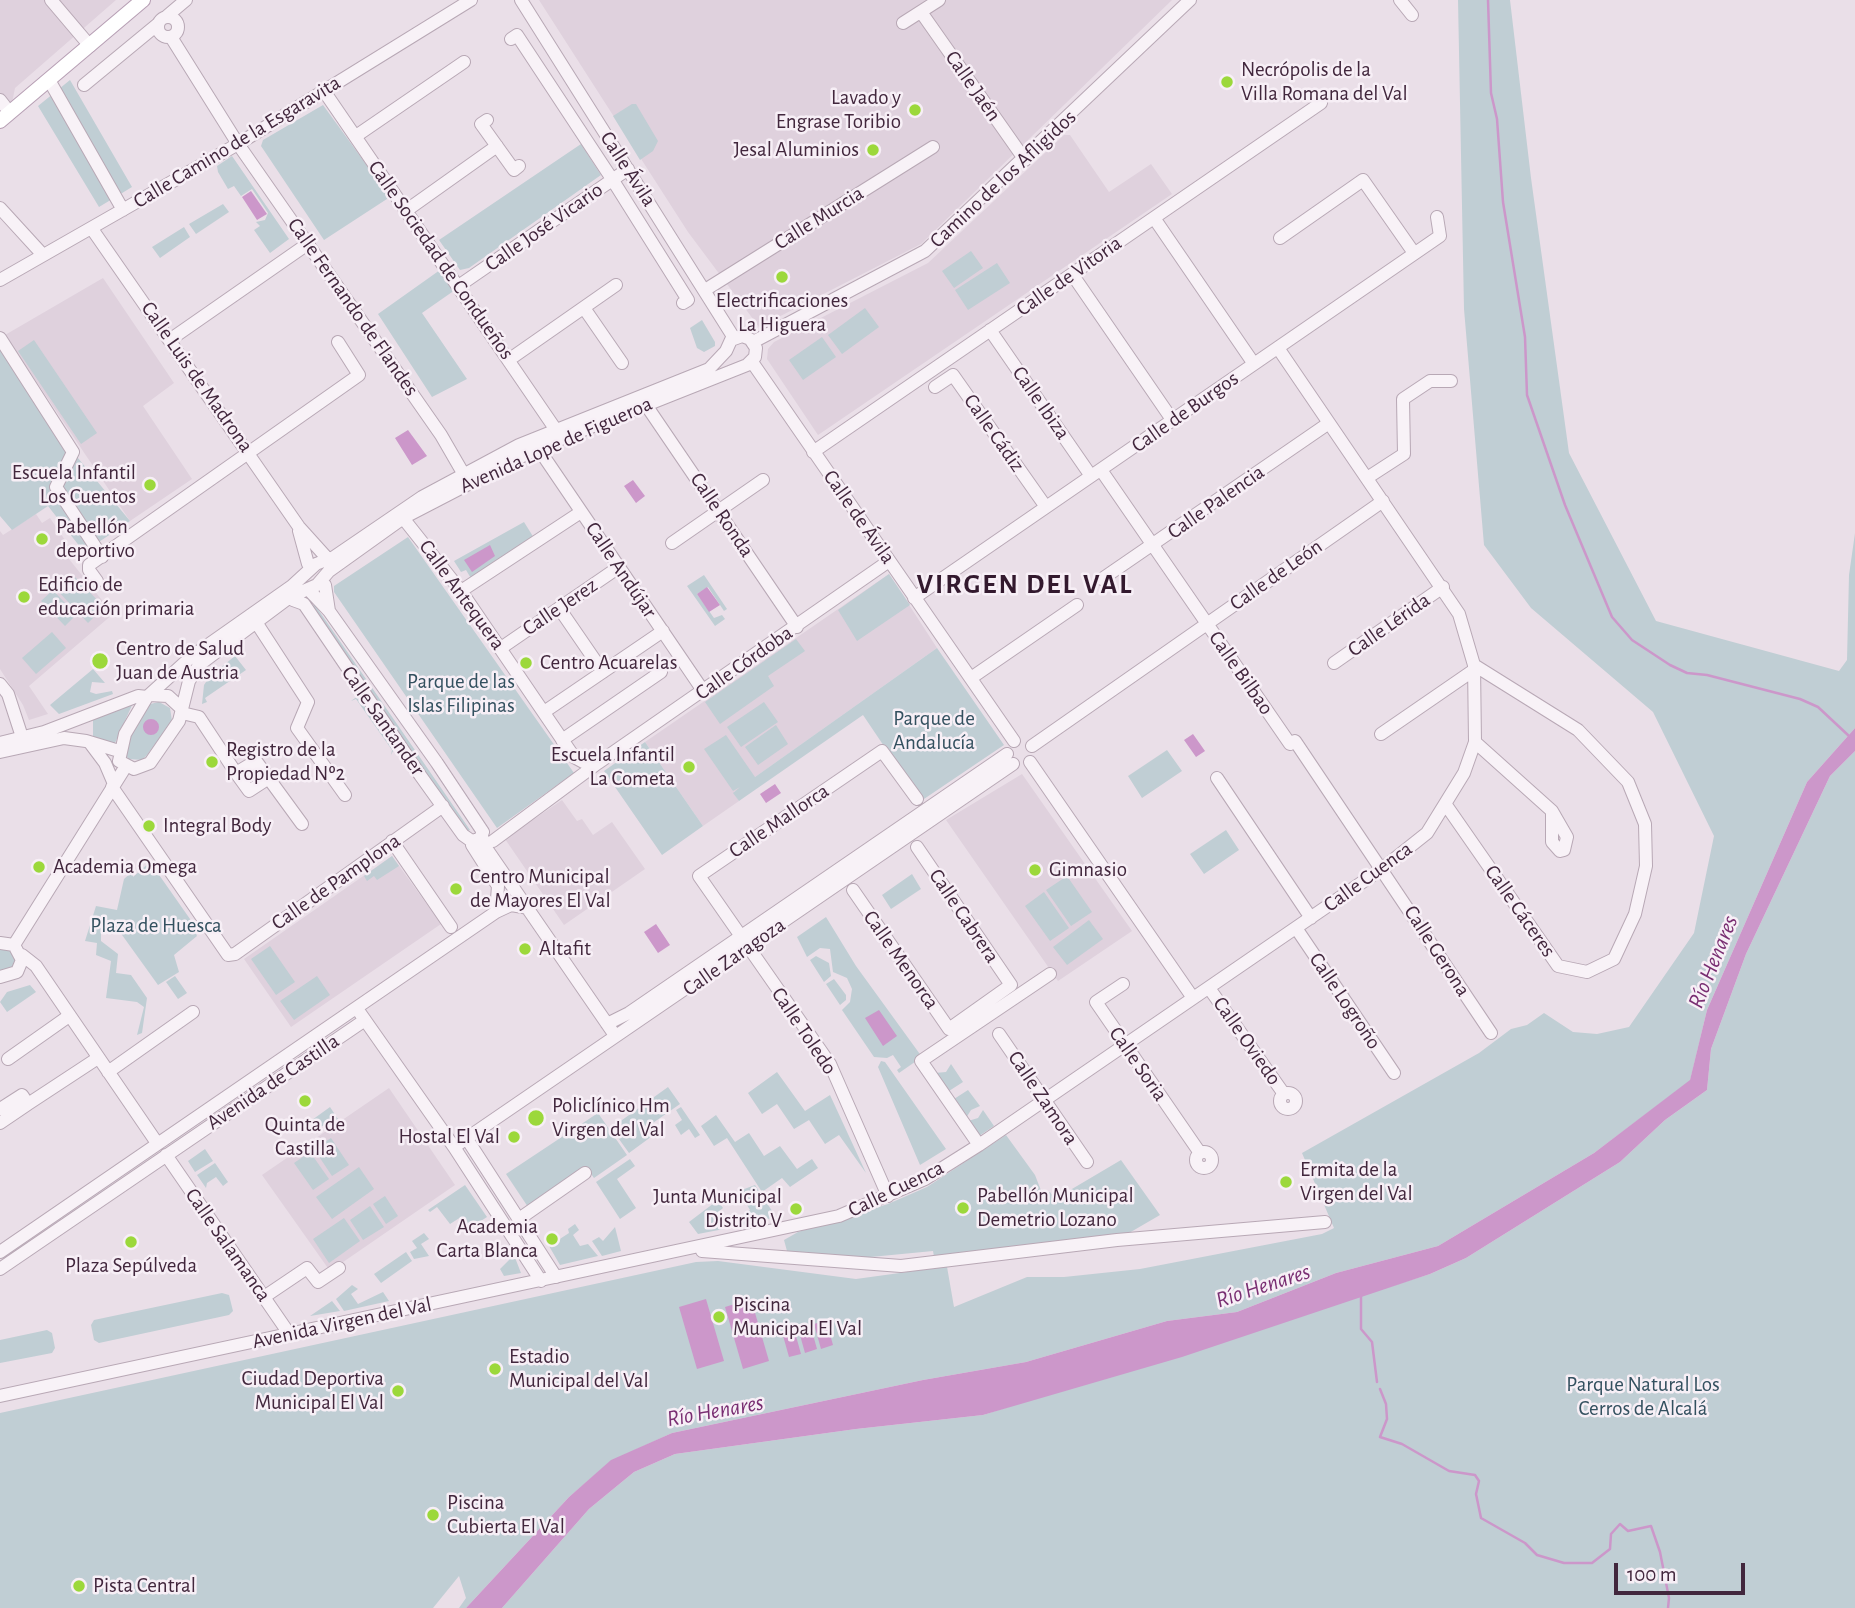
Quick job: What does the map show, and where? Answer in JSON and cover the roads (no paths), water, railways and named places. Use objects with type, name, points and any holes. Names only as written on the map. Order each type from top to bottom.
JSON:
[{"type":"main road","points":[[5,117],[144,0]]},
{"type":"street","points":[[51,0],[90,46]]},
{"type":"street","points":[[84,85],[186,0]]},
{"type":"street","name":"Calle Camino de la Esgaravita","points":[[0,280],[238,144],[471,0]]},
{"type":"street","name":"Calle Ávila","points":[[521,0],[734,338]]},
{"type":"street","points":[[903,23],[939,0]]},
{"type":"street","name":"Camino de los Afligidos","points":[[753,342],[925,251],[1025,160],[1190,0]]},
{"type":"street","points":[[1400,0],[1412,15]]},
{"type":"street","name":"Calle Jaén","points":[[921,12],[1025,160]]},
{"type":"street","name":"Calle Fernando de Flandes","points":[[162,20],[159,33],[171,37],[238,144],[309,243],[463,473]]},
{"type":"street","name":"Calle Ávila","points":[[511,39],[517,35],[612,179],[688,300],[683,303]]},
{"type":"street","points":[[356,136],[464,62]]},
{"type":"street","points":[[49,80],[123,210]]},
{"type":"street","name":"Calle Sociedad de Condueños","points":[[324,91],[460,285],[556,429]]},
{"type":"street","points":[[0,100],[5,117]]},
{"type":"street","name":"Calle de Vitoria","points":[[815,452],[1321,103]]},
{"type":"street","points":[[487,120],[481,124],[513,170],[519,166]]},
{"type":"street","points":[[407,210],[497,146]]},
{"type":"street","name":"Calle Murcia","points":[[705,290],[933,147]]},
{"type":"street","name":"Calle José Vicario","points":[[460,285],[628,169]]},
{"type":"street","points":[[1280,238],[1363,180],[1414,253]]},
{"type":"street","points":[[0,208],[43,255]]},
{"type":"street","name":"Calle de Burgos","points":[[914,598],[1440,236],[1437,217]]},
{"type":"street","points":[[1154,218],[1254,364]]},
{"type":"street","name":"Calle Luis de Madrona","points":[[92,229],[171,339],[299,527],[308,542],[316,575]]},
{"type":"street","points":[[171,339],[309,243]]},
{"type":"street","points":[[1072,274],[1173,421]]},
{"type":"street","points":[[510,359],[616,285]]},
{"type":"street","points":[[584,307],[622,363]]},
{"type":"street","name":"Calle Ibiza","points":[[990,330],[1096,473]]},
{"type":"street","points":[[746,337],[753,342],[756,353],[747,364],[731,362],[726,351],[734,338],[746,337]]},
{"type":"street","points":[[0,338],[73,452],[56,487],[102,557]]},
{"type":"street","points":[[97,581],[89,570],[89,565],[359,375],[338,342]]},
{"type":"street","name":"Calle Cuenca","points":[[839,1216],[925,1180],[1383,868],[1427,833],[1464,773],[1475,742],[1474,667],[1460,614],[1278,348]]},
{"type":"street","name":"Avenida Lope de Figueroa","points":[[126,766],[134,769],[150,763],[161,751],[182,710],[193,672],[199,665],[316,575],[463,473],[556,429],[709,369],[726,351]]},
{"type":"street","name":"Avenida Lope de Figueroa","points":[[148,696],[191,657],[403,518],[538,448],[747,364]]},
{"type":"street","name":"Calle de Ávila","points":[[747,364],[815,452],[1014,741]]},
{"type":"street","name":"Calle Cádiz","points":[[935,387],[953,375],[1046,507]]},
{"type":"street","points":[[1367,478],[1404,454],[1403,399],[1430,382],[1451,381]]},
{"type":"street","name":"Calle Ronda","points":[[646,405],[797,627]]},
{"type":"street","name":"Calle Palencia","points":[[1102,579],[1153,547],[1329,424]]},
{"type":"street","name":"Calle Andújar","points":[[538,448],[704,692]]},
{"type":"street","name":"Calle Bilbao","points":[[1096,473],[1153,547],[1290,744],[1295,741],[1383,868]]},
{"type":"street","points":[[672,543],[763,480]]},
{"type":"street","name":"Calle de León","points":[[1032,746],[1383,501]]},
{"type":"street","points":[[461,592],[581,512]]},
{"type":"street","name":"Calle Antequera","points":[[403,518],[501,648],[573,758],[587,764],[598,763]]},
{"type":"street","name":"Calle Luis de Madrona","points":[[308,542],[316,575]]},
{"type":"street","name":"Calle Córdoba","points":[[482,844],[889,561]]},
{"type":"street","name":"Calle Jerez","points":[[501,648],[619,567]]},
{"type":"street","name":"Calle Santander","points":[[316,575],[327,607],[483,832],[482,844],[498,886],[496,912]]},
{"type":"street","name":"Calle Santander","points":[[316,575],[304,604],[463,835],[482,844],[529,908],[616,1037]]},
{"type":"street","name":"Calle Lérida","points":[[1334,663],[1443,587]]},
{"type":"street","points":[[971,678],[1077,606]]},
{"type":"street","points":[[559,608],[603,672]]},
{"type":"street","points":[[256,622],[308,702],[298,728],[345,795]]},
{"type":"street","points":[[544,712],[663,631]]},
{"type":"street","points":[[1381,734],[1474,667]]},
{"type":"street","name":"Calle Cáceres","points":[[1446,805],[1558,966],[1587,972],[1614,959],[1635,914],[1646,866],[1645,824],[1628,782],[1578,730],[1474,667]]},
{"type":"street","points":[[562,740],[661,672]]},
{"type":"street","points":[[0,684],[8,694],[22,737]]},
{"type":"street","points":[[0,743],[84,720],[138,696],[168,696],[182,710],[199,717],[249,791],[269,778]]},
{"type":"street","points":[[17,972],[22,964],[18,950],[126,766],[119,761],[119,751],[125,734],[148,696]]},
{"type":"street","points":[[84,720],[88,741],[105,763],[113,785]]},
{"type":"street","points":[[0,752],[64,738],[88,741],[119,751]]},
{"type":"street","points":[[1025,740],[1032,746],[1034,754],[1030,762],[1021,766],[1010,759],[1014,741],[1025,740]]},
{"type":"street","points":[[1475,742],[1552,811]]},
{"type":"street","name":"Calle Mallorca","points":[[743,942],[699,876],[882,751],[916,799]]},
{"type":"street","name":"Calle Zaragoza","points":[[454,1147],[616,1037],[743,942],[1010,759]]},
{"type":"street","points":[[236,773],[256,761],[302,824]]},
{"type":"street","points":[[1030,762],[1193,998]]},
{"type":"street","points":[[1217,778],[1311,918]]},
{"type":"street","name":"Calle de Pamplona","points":[[113,785],[228,955],[235,954],[443,806]]},
{"type":"street","points":[[392,841],[450,926]]},
{"type":"street","name":"Calle Cabrera","points":[[917,847],[1011,985],[949,1029]]},
{"type":"street","name":"Calle Gerona","points":[[1383,868],[1491,1034]]},
{"type":"street","name":"Calle Menorca","points":[[853,890],[949,1029]]},
{"type":"street","name":"Avenida de Castilla","points":[[0,1269],[356,1007],[496,912],[511,905],[529,908]]},
{"type":"street","name":"Calle Logroño","points":[[1296,928],[1394,1073]]},
{"type":"street","name":"Calle Zaragoza","points":[[607,1024],[743,942]]},
{"type":"street","name":"Calle Toledo","points":[[743,942],[830,1064],[888,1196]]},
{"type":"street","points":[[0,943],[18,950]]},
{"type":"street","name":"Calle Salamanca","points":[[18,950],[36,966],[290,1335]]},
{"type":"street","points":[[0,977],[17,972],[43,979]]},
{"type":"street","points":[[979,1145],[921,1061],[1050,975]]},
{"type":"street","name":"Calle Soria","points":[[1123,984],[1096,1002],[1199,1153]]},
{"type":"street","name":"Calle Oviedo","points":[[1209,988],[1284,1094]]},
{"type":"street","points":[[356,1007],[454,1147],[541,1281]]},
{"type":"street","points":[[108,1072],[193,1012]]},
{"type":"street","points":[[8,1059],[69,1016]]},
{"type":"street","name":"Avenida de Castilla","points":[[2,1247],[365,1020]]},
{"type":"street","name":"Calle Zamora","points":[[999,1034],[1087,1162]]},
{"type":"street","points":[[0,1122],[97,1058]]},
{"type":"street","points":[[0,1110],[22,1095],[28,1104]]},
{"type":"street","points":[[467,1139],[556,1277]]},
{"type":"street","points":[[468,1169],[481,1160]]},
{"type":"street","points":[[519,1219],[586,1174]]},
{"type":"street","name":"Avenida Virgen del Val","points":[[0,1396],[839,1216]]},
{"type":"street","name":"Avenida Virgen del Val","points":[[684,1250],[901,1266],[1143,1237],[1325,1222]]},
{"type":"street","points":[[772,1231],[775,1256]]},
{"type":"street","points":[[264,1297],[307,1268],[318,1282],[339,1268]]},
{"type":"waterway","points":[[1488,0],[1491,93],[1497,119],[1503,202],[1525,337],[1527,395],[1565,505],[1612,617],[1632,640],[1670,665],[1687,673],[1707,675],[1800,699],[1818,707],[1849,736]]},
{"type":"waterway","points":[[1361,1295],[1361,1329],[1372,1342],[1377,1382]]},
{"type":"waterway","points":[[1380,1389],[1386,1404],[1387,1419],[1380,1437],[1402,1444],[1449,1471],[1475,1475],[1479,1481],[1476,1494],[1481,1518],[1525,1543],[1537,1555],[1564,1563],[1592,1563],[1610,1549],[1611,1534],[1620,1524],[1628,1531],[1651,1526],[1660,1552],[1669,1598],[1668,1608]]},
{"type":"place","name":"Necrópolis de la Villa Romana del Val","points":[[1227,82]]},
{"type":"place","name":"Lavado y Engrase Toribio","points":[[915,110]]},
{"type":"place","name":"Jesal Aluminios","points":[[873,150]]},
{"type":"place","name":"Electrificaciones La Higuera","points":[[782,277]]},
{"type":"place","name":"Escuela Infantil Los Cuentos","points":[[150,485]]},
{"type":"place","name":"Pabellón deportivo","points":[[42,539]]},
{"type":"place","name":"Edificio de educación primaria","points":[[24,597]]},
{"type":"place","name":"Centro de Salud Juan de Austria","points":[[100,661]]},
{"type":"place","name":"Centro Acuarelas","points":[[526,663]]},
{"type":"place","name":"Registro de la Propiedad Nº2","points":[[212,762]]},
{"type":"place","name":"Escuela Infantil La Cometa","points":[[689,767]]},
{"type":"place","name":"Integral Body","points":[[149,826]]},
{"type":"place","name":"Academia Omega","points":[[39,867]]},
{"type":"place","name":"Gimnasio","points":[[1035,870]]},
{"type":"place","name":"Centro Municipal de Mayores El Val","points":[[456,889]]},
{"type":"place","name":"Altafit","points":[[525,949]]},
{"type":"place","name":"Quinta de Castilla","points":[[305,1101]]},
{"type":"place","name":"Policlínico Hm Virgen del Val","points":[[536,1118]]},
{"type":"place","name":"Hostal El Val","points":[[514,1137]]},
{"type":"place","name":"Ermita de la Virgen del Val","points":[[1286,1182]]},
{"type":"place","name":"Pabellón Municipal Demetrio Lozano","points":[[963,1208]]},
{"type":"place","name":"Junta Municipal Distrito V","points":[[796,1209]]},
{"type":"place","name":"Academia Carta Blanca","points":[[552,1239]]},
{"type":"place","name":"Plaza Sepúlveda","points":[[131,1242]]},
{"type":"place","name":"Piscina Municipal El Val","points":[[719,1317]]},
{"type":"place","name":"Estadio Municipal del Val","points":[[495,1369]]},
{"type":"place","name":"Ciudad Deportiva Municipal El Val","points":[[398,1391]]},
{"type":"place","name":"Piscina Cubierta El Val","points":[[433,1515]]},
{"type":"place","name":"Pista Central","points":[[79,1586]]},
{"type":"district","name":"VIRGEN DEL VAL","points":[[1025,585]]},
{"type":"park label","name":"Parque de las Islas Filipinas","points":[[461,694]]},
{"type":"park label","name":"Parque de Andalucía","points":[[934,731]]},
{"type":"park label","name":"Plaza de Huesca","points":[[156,926]]},
{"type":"park label","name":"Parque Natural Los Cerros de Alcalá","points":[[1643,1397]]},
{"type":"water label","name":"Río Henares","points":[[1713,962]]},
{"type":"water label","name":"Río Henares","points":[[1263,1286]]},
{"type":"water label","name":"Río Henares","points":[[715,1411]]}]
